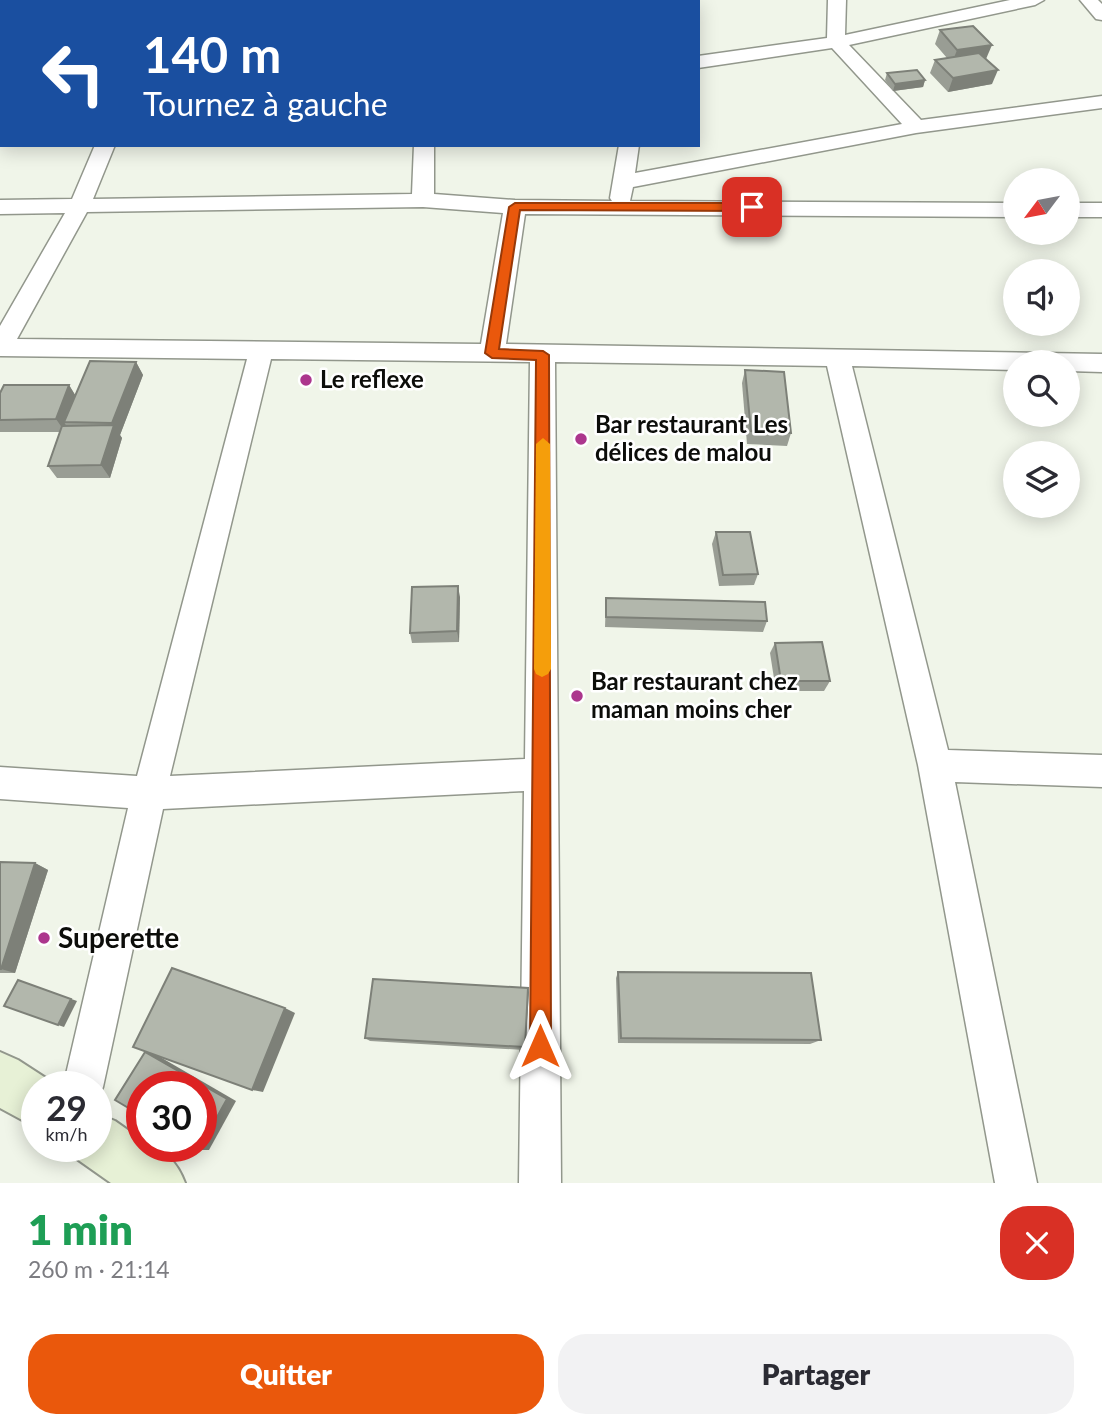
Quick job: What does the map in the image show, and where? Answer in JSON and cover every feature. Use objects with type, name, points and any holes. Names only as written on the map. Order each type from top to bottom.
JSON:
[{"type":"main road","points":[[0,1079],[21,1092]]},
{"type":"main road","points":[[112,1151],[158,1183]]},
{"type":"street","points":[[837,0],[836,42],[916,127]]},
{"type":"street","points":[[700,62],[836,42],[1035,0]]},
{"type":"street","points":[[1089,0],[1102,15]]},
{"type":"street","points":[[624,182],[916,127],[1102,102]]},
{"type":"street","points":[[104,147],[79,207],[0,347],[837,357],[1102,363]]},
{"type":"street","points":[[423,200],[425,147]]},
{"type":"street","points":[[620,206],[629,147]]},
{"type":"street","points":[[0,207],[423,200],[515,207],[1003,210]]},
{"type":"street","points":[[492,353],[515,207]]},
{"type":"street","points":[[1080,210],[1102,211]]},
{"type":"street","points":[[87,1071],[149,793],[261,351]]},
{"type":"street","points":[[540,1183],[543,355]]},
{"type":"street","points":[[837,357],[935,765],[1016,1183]]},
{"type":"street","points":[[935,765],[1102,771]]},
{"type":"street","points":[[0,783],[149,793],[540,774]]},
{"type":"building","points":[[973,26],[992,45],[957,50],[940,30]]},
{"type":"building","points":[[979,53],[998,70],[953,78],[935,60]]},
{"type":"building","points":[[917,70],[925,80],[895,84],[887,73]]},
{"type":"building","points":[[90,361],[136,362],[112,423],[64,422]]},
{"type":"building","points":[[745,370],[784,372],[791,433],[751,431]]},
{"type":"building","points":[[4,385],[69,385],[56,419],[0,420],[0,393]]},
{"type":"building","points":[[114,425],[101,465],[48,466],[62,426]]},
{"type":"building","points":[[716,532],[750,532],[758,574],[723,575]]},
{"type":"building","points":[[458,586],[457,631],[410,633],[412,587]]},
{"type":"building","points":[[606,598],[765,602],[767,621],[606,617]]},
{"type":"building","points":[[822,642],[830,681],[781,681],[775,643]]},
{"type":"building","points":[[0,862],[35,863],[1,969],[0,969]]},
{"type":"building","points":[[172,968],[285,1008],[252,1090],[217,1077],[217,1071],[199,1071],[133,1047]]},
{"type":"building","points":[[618,972],[811,973],[821,1040],[621,1038]]},
{"type":"building","points":[[373,979],[528,988],[525,1047],[365,1038]]},
{"type":"building","points":[[18,980],[71,999],[58,1025],[4,1006]]},
{"type":"building","points":[[145,1052],[178,1071],[133,1071]]},
{"type":"building","points":[[126,1082],[126,1107],[115,1100]]},
{"type":"building","points":[[217,1093],[227,1099],[217,1117]]},
{"type":"slow traffic","points":[[542,669],[543,444]]},
{"type":"place","name":"Le reflexe","points":[[306,380]]},
{"type":"place","name":"Bar restaurant Les délices de malou","points":[[581,439]]},
{"type":"place","name":"Bar restaurant chez maman moins cher","points":[[577,696]]},
{"type":"place","name":"Superette","points":[[44,938]]},
{"type":"route","points":[[540,1046],[543,355],[492,353],[515,207],[752,207]]}]
